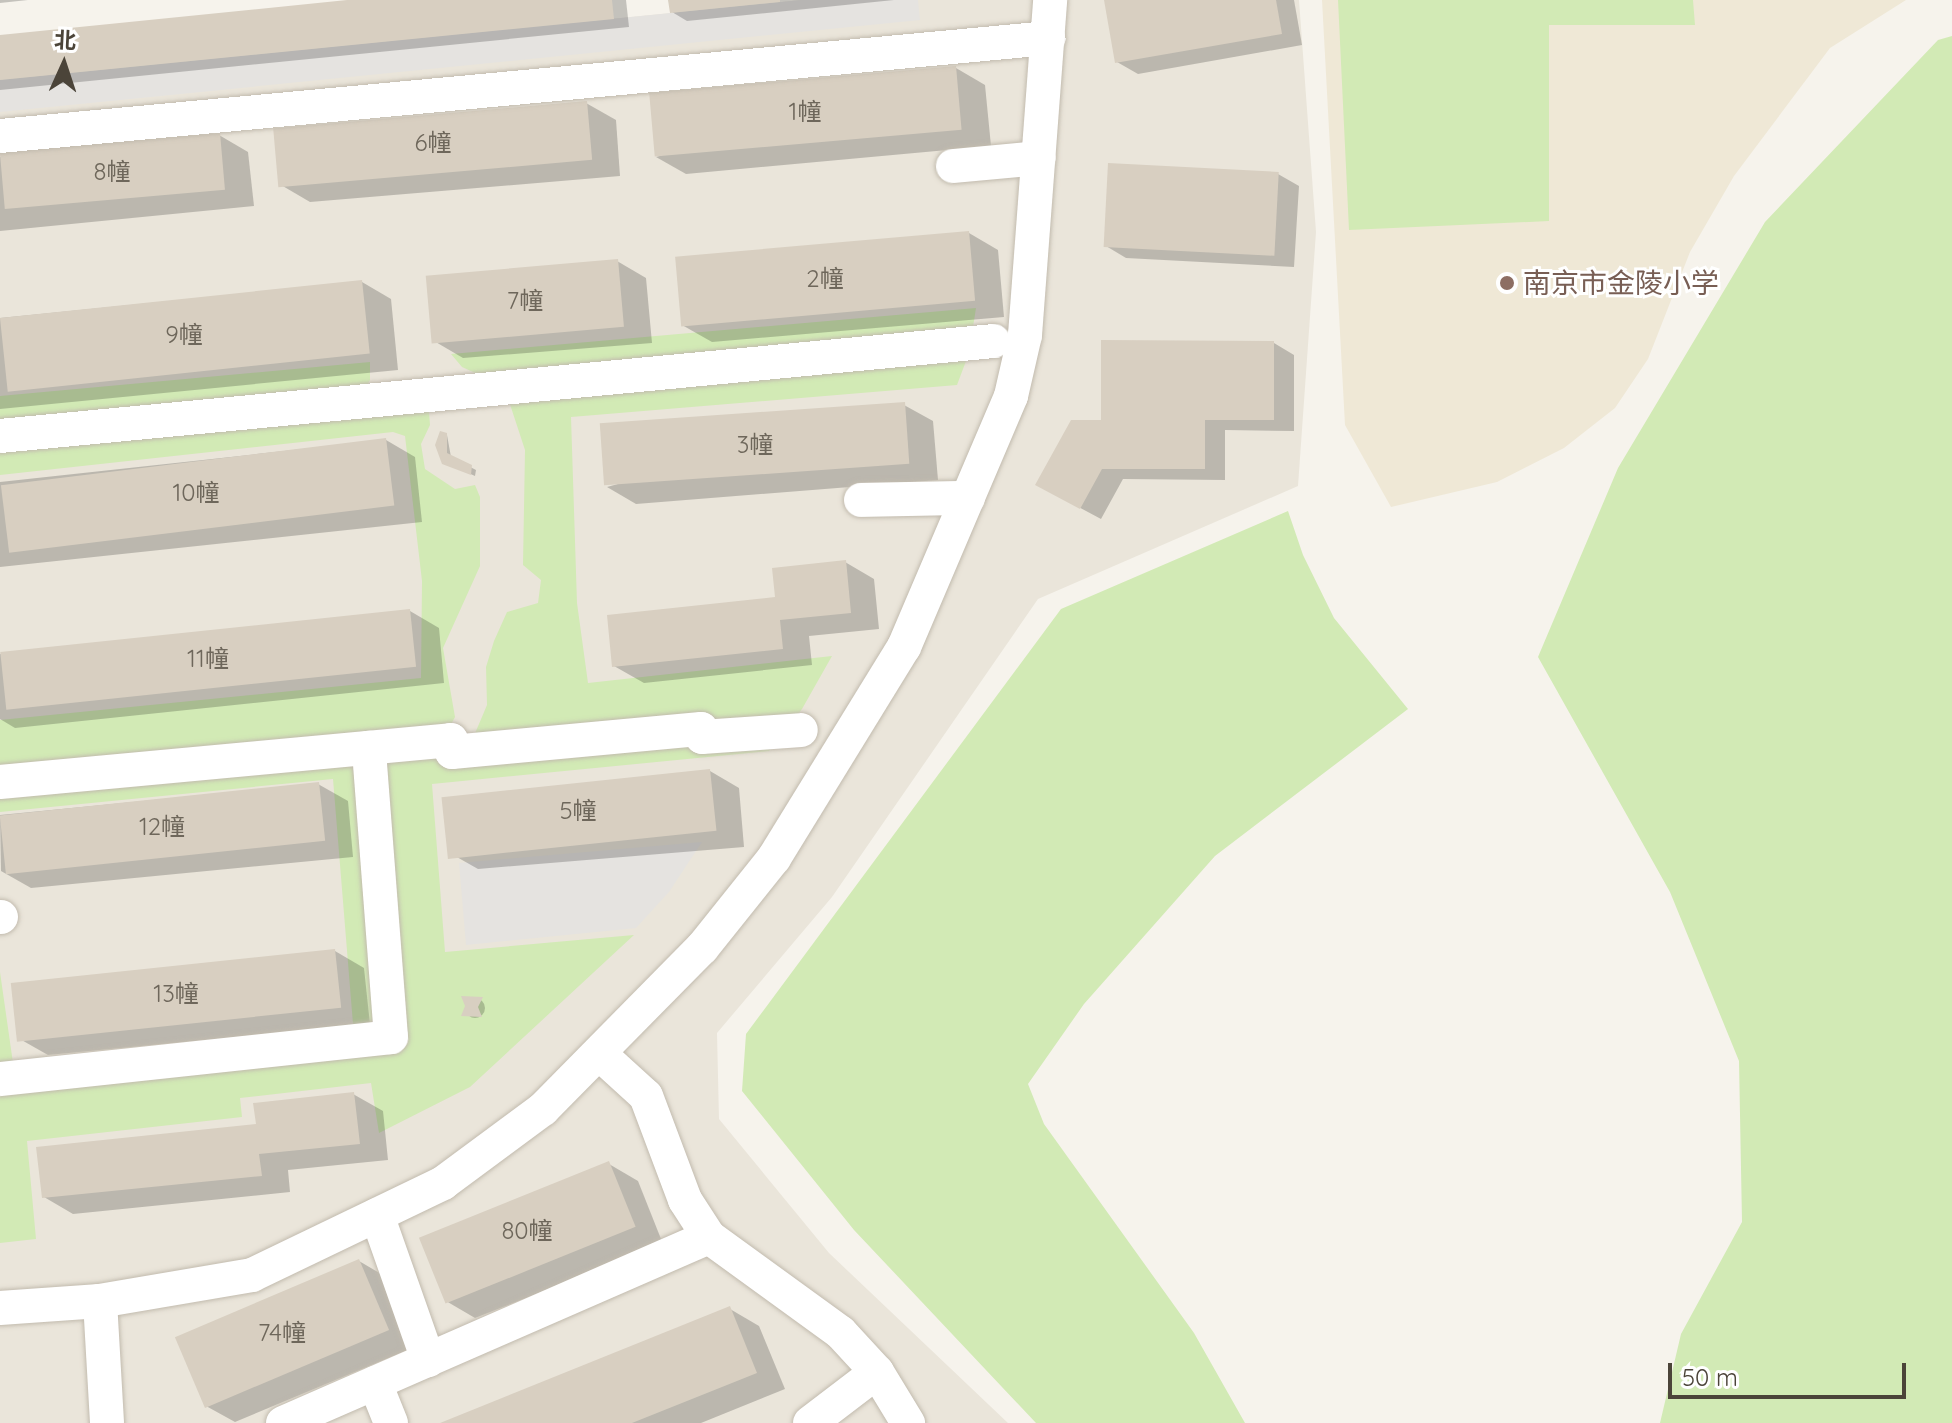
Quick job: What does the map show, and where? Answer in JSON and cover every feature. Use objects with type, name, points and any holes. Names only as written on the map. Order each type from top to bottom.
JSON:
[{"type":"street","points":[[0,136],[1048,11],[1025,335],[1011,396],[904,647],[774,858],[702,948],[602,1056],[498,1145],[443,1183],[252,1275],[100,1301],[0,1308]]},
{"type":"street","points":[[953,166],[1039,158]]},
{"type":"street","points":[[0,436],[993,341]]},
{"type":"street","points":[[861,500],[968,498]]},
{"type":"street","points":[[0,782],[451,740],[452,752],[701,729],[702,737],[801,730]]},
{"type":"street","points":[[0,1079],[391,1037],[369,748]]},
{"type":"street","points":[[602,1056],[646,1096],[685,1200],[709,1237],[841,1333],[877,1372],[908,1423]]},
{"type":"street","points":[[377,1215],[428,1360]]},
{"type":"street","points":[[283,1423],[709,1237]]},
{"type":"street","points":[[100,1301],[107,1423]]},
{"type":"street","points":[[810,1423],[877,1372]]},
{"type":"street","points":[[375,1383],[391,1423]]},
{"type":"shaded area","points":[[801,0],[1299,0],[1316,232],[1298,486],[1038,599],[832,897],[717,1033],[719,1119],[829,1253],[1008,1423],[0,1423],[0,80]]},
{"type":"shaded area","points":[[801,0],[918,0],[920,20],[0,112],[0,80]]},
{"type":"shaded area","name":"南京市金陵小学","points":[[1322,0],[1906,0],[1830,48],[1734,176],[1690,252],[1648,359],[1615,408],[1564,448],[1497,482],[1391,507],[1345,425]]},
{"type":"shaded area","points":[[702,842],[669,892],[636,928],[466,945],[459,863]]},
{"type":"green space","points":[[1338,0],[1693,0],[1695,25],[1549,25],[1549,221],[1349,230]]},
{"type":"green space","points":[[1952,36],[1952,1423],[1660,1423],[1681,1334],[1742,1222],[1739,1061],[1670,892],[1538,657],[1618,468],[1765,222],[1938,40]]},
{"type":"green space","points":[[976,308],[969,353],[957,385],[571,417],[577,603],[588,683],[832,656],[802,709],[769,751],[432,784],[445,952],[634,935],[470,1087],[379,1133],[371,1083],[240,1098],[242,1117],[27,1141],[36,1239],[0,1243],[0,972],[13,1063],[353,1024],[333,779],[0,812],[0,720],[421,678],[422,581],[405,436],[393,432],[0,475],[0,396],[370,362],[370,380],[359,400],[410,395],[429,412],[430,425],[421,444],[425,469],[455,489],[475,485],[480,497],[480,566],[443,648],[455,717],[442,741],[468,750],[487,705],[486,667],[494,641],[507,612],[538,603],[541,580],[523,565],[525,450],[504,386],[462,367],[451,354]]},
{"type":"green space","points":[[1288,511],[1303,555],[1334,618],[1408,709],[1215,856],[1084,1004],[1028,1084],[1044,1124],[1194,1333],[1245,1423],[1036,1423],[854,1230],[742,1091],[746,1034],[1061,609]]},
{"type":"building","points":[[347,0],[612,0],[614,19],[0,80],[0,35]]},
{"type":"building","points":[[668,0],[780,0],[780,2],[670,13]]},
{"type":"building","points":[[1104,0],[1276,0],[1282,34],[1115,63]]},
{"type":"building","points":[[956,66],[962,130],[655,157],[649,93]]},
{"type":"building","points":[[587,101],[592,160],[278,187],[273,128]]},
{"type":"building","points":[[220,133],[225,190],[5,209],[0,152]]},
{"type":"building","points":[[1108,163],[1279,172],[1274,256],[1104,247]]},
{"type":"building","points":[[969,231],[975,301],[681,326],[675,257]]},
{"type":"building","points":[[618,259],[624,327],[432,344],[426,276]]},
{"type":"building","points":[[362,280],[370,354],[8,392],[0,318]]},
{"type":"building","points":[[1101,340],[1274,341],[1274,420],[1205,420],[1205,469],[1102,469],[1080,509],[1035,485],[1071,420],[1101,420]]},
{"type":"building","points":[[905,402],[909,464],[604,485],[600,423]]},
{"type":"building","points":[[440,431],[447,433],[447,453],[472,465],[471,475],[442,464],[435,445]]},
{"type":"building","points":[[386,438],[394,505],[9,553],[1,485]]},
{"type":"building","points":[[846,560],[851,613],[780,620],[783,649],[612,667],[607,615],[775,597],[772,568]]},
{"type":"building","points":[[410,609],[416,667],[6,710],[0,652]]},
{"type":"building","points":[[710,769],[716,831],[448,859],[441,797]]},
{"type":"building","points":[[319,782],[325,841],[6,874],[0,816]]},
{"type":"building","points":[[335,949],[341,1008],[17,1042],[11,983]]},
{"type":"building","points":[[461,996],[483,997],[478,1007],[482,1017],[461,1016],[465,1006]]},
{"type":"building","points":[[354,1092],[360,1144],[259,1154],[262,1176],[42,1198],[36,1147],[256,1124],[253,1103]]},
{"type":"building","points":[[609,1161],[636,1227],[446,1304],[419,1238]]},
{"type":"building","points":[[359,1259],[389,1330],[205,1408],[175,1337]]},
{"type":"building","points":[[730,1306],[757,1373],[632,1423],[440,1423]]},
{"type":"place","name":"南京市金陵小学","points":[[1507,283]]}]
